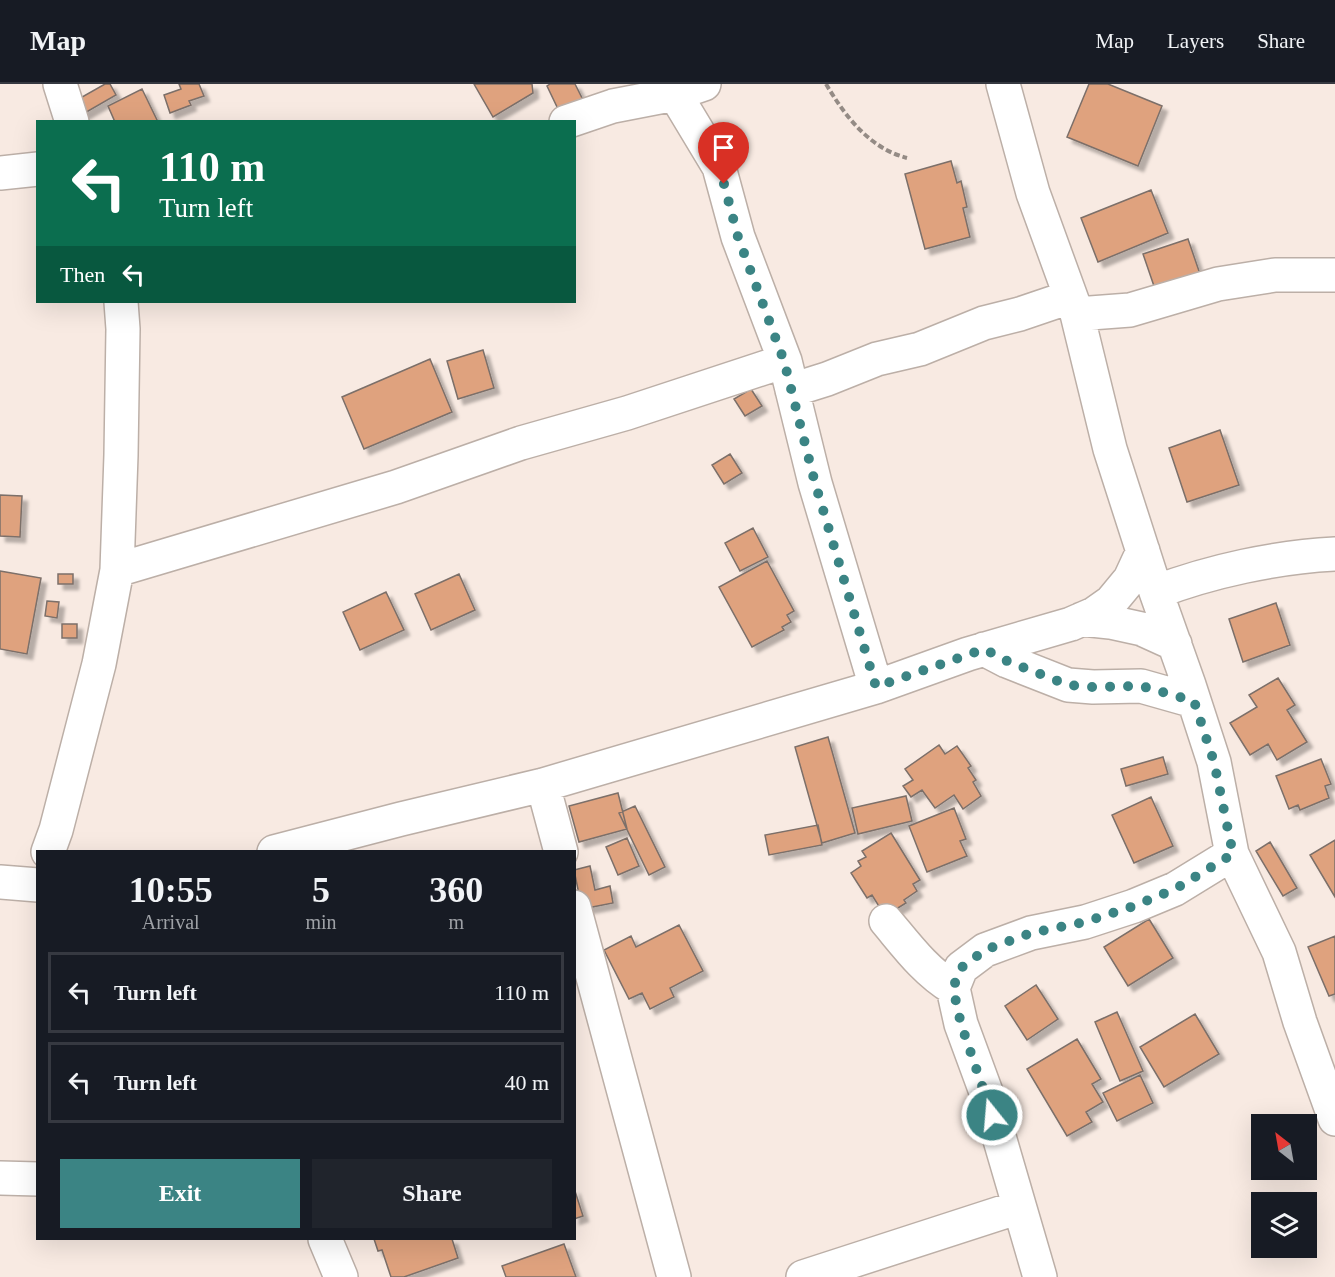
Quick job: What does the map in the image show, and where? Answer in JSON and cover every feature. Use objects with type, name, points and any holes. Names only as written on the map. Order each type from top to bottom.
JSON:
[{"type":"street","points":[[60,84],[71,120]]},
{"type":"street","points":[[1003,84],[1033,193],[1074,306],[1110,449],[1214,762],[1233,854],[1279,952],[1300,1022],[1335,1119]]},
{"type":"street","points":[[572,120],[613,106],[633,93],[690,89],[719,167],[738,237],[788,376],[815,483],[876,687]]},
{"type":"street","points":[[0,173],[36,169]]},
{"type":"street","points":[[117,570],[396,487],[521,442],[627,412],[788,376],[827,379],[877,359],[920,349],[984,323],[1020,314],[1074,306],[1130,310],[1218,284],[1275,274],[1335,275]]},
{"type":"street","points":[[49,850],[56,830],[99,664],[117,570],[123,375],[121,303]]},
{"type":"street","points":[[282,850],[543,785],[876,687],[984,649],[1082,619],[1111,602],[1130,579],[1143,551]]},
{"type":"street","points":[[1156,592],[1180,583],[1301,556],[1335,554]]},
{"type":"street","points":[[1082,619],[1142,629],[1174,644]]},
{"type":"street","points":[[984,649],[1007,661],[1068,685],[1141,686],[1194,701]]},
{"type":"street","points":[[543,785],[560,850]]},
{"type":"street","points":[[1040,1277],[986,1092],[961,1024],[953,988],[961,968],[985,950],[1031,933],[1085,922],[1134,906],[1175,889],[1233,854]]},
{"type":"street","points":[[0,882],[36,884]]},
{"type":"street","points":[[576,920],[586,987],[674,1277]]},
{"type":"street","points":[[886,921],[935,977],[953,988]]},
{"type":"street","points":[[0,1178],[36,1179]]},
{"type":"street","points":[[803,1277],[1019,1207]]},
{"type":"street","points":[[325,1240],[341,1277]]},
{"type":"path","points":[[826,84],[855,127],[894,155],[907,158]]},
{"type":"building","points":[[105,84],[110,84],[116,95],[83,114],[75,101]]},
{"type":"building","points":[[179,84],[199,84],[204,96],[189,101],[191,105],[170,113],[164,95],[181,89]]},
{"type":"building","points":[[474,84],[532,84],[533,93],[493,117]]},
{"type":"building","points":[[575,84],[583,100],[559,111],[547,86]]},
{"type":"building","points":[[1089,84],[1108,84],[1162,106],[1138,166],[1067,137]]},
{"type":"building","points":[[142,89],[157,120],[114,120],[108,106]]},
{"type":"building","points":[[951,161],[957,183],[961,181],[967,207],[963,208],[970,237],[925,249],[905,174]]},
{"type":"building","points":[[1151,190],[1168,233],[1098,262],[1081,218]]},
{"type":"building","points":[[1188,239],[1200,274],[1155,289],[1143,254]]},
{"type":"building","points":[[483,350],[494,388],[458,399],[447,361]]},
{"type":"building","points":[[430,359],[452,412],[364,449],[342,397]]},
{"type":"building","points":[[751,389],[762,406],[745,416],[734,399]]},
{"type":"building","points":[[1220,430],[1239,485],[1187,502],[1169,448]]},
{"type":"building","points":[[730,454],[742,473],[724,484],[712,465]]},
{"type":"building","points":[[0,495],[22,496],[20,537],[0,536]]},
{"type":"building","points":[[753,528],[768,557],[740,571],[725,543]]},
{"type":"building","points":[[767,561],[794,611],[787,615],[791,622],[782,627],[784,630],[752,647],[719,587]]},
{"type":"building","points":[[0,571],[41,578],[27,654],[0,649]]},
{"type":"building","points":[[58,574],[73,574],[73,584],[58,584]]},
{"type":"building","points":[[459,574],[475,610],[431,630],[415,594]]},
{"type":"building","points":[[386,592],[404,630],[360,650],[343,612]]},
{"type":"building","points":[[47,601],[59,602],[57,618],[45,616]]},
{"type":"building","points":[[1276,603],[1290,645],[1243,662],[1229,619]]},
{"type":"building","points":[[62,624],[77,624],[77,638],[62,638]]},
{"type":"building","points":[[1278,678],[1295,705],[1287,710],[1307,742],[1277,760],[1268,744],[1250,755],[1230,723],[1257,707],[1249,695]]},
{"type":"building","points":[[828,737],[855,833],[822,843],[795,747]]},
{"type":"building","points":[[939,745],[945,754],[957,746],[971,766],[968,768],[976,780],[973,782],[981,796],[963,809],[954,795],[935,808],[922,790],[911,797],[903,786],[913,780],[905,769]]},
{"type":"building","points":[[1163,757],[1168,774],[1126,786],[1121,769]]},
{"type":"building","points":[[1321,759],[1331,784],[1325,786],[1329,798],[1300,810],[1298,805],[1289,809],[1276,776]]},
{"type":"building","points":[[618,793],[627,829],[579,842],[569,806]]},
{"type":"building","points":[[906,796],[912,821],[858,834],[852,808]]},
{"type":"building","points":[[1151,797],[1173,846],[1134,863],[1112,815]]},
{"type":"building","points":[[635,806],[665,867],[649,875],[619,813]]},
{"type":"building","points":[[954,808],[966,839],[960,841],[967,856],[927,872],[909,826]]},
{"type":"building","points":[[818,825],[822,845],[769,855],[765,835]]},
{"type":"building","points":[[891,833],[920,880],[913,884],[917,891],[904,900],[906,903],[885,916],[872,895],[867,898],[851,873],[861,866],[858,861],[866,857],[862,851]]},
{"type":"building","points":[[627,838],[639,866],[618,875],[606,847]]},
{"type":"building","points":[[1335,840],[1335,897],[1310,855]]},
{"type":"building","points":[[1270,842],[1297,888],[1283,896],[1256,851]]},
{"type":"building","points":[[590,866],[595,890],[610,886],[613,903],[582,909],[576,870]]},
{"type":"building","points":[[1149,919],[1173,958],[1128,986],[1104,947]]},
{"type":"building","points":[[679,925],[703,971],[670,988],[674,997],[650,1009],[642,993],[629,999],[604,950],[631,936],[636,947]]},
{"type":"building","points":[[1335,936],[1335,994],[1329,996],[1308,947]]},
{"type":"building","points":[[1036,985],[1058,1019],[1027,1040],[1005,1006]]},
{"type":"building","points":[[1117,1012],[1143,1071],[1120,1081],[1095,1022]]},
{"type":"building","points":[[1195,1014],[1219,1054],[1164,1087],[1140,1047]]},
{"type":"building","points":[[1077,1039],[1101,1079],[1092,1084],[1103,1102],[1086,1112],[1092,1122],[1067,1136],[1027,1069]]},
{"type":"building","points":[[1140,1075],[1153,1103],[1117,1121],[1103,1093]]},
{"type":"building","points":[[576,1194],[583,1216],[576,1218]]},
{"type":"building","points":[[374,1240],[452,1240],[458,1258],[404,1277],[391,1277],[382,1250],[378,1251]]},
{"type":"building","points":[[564,1244],[576,1277],[506,1277],[502,1266]]},
{"type":"route","points":[[724,184],[738,237],[784,361],[815,483],[876,687],[984,649],[1007,661],[1068,685],[1141,686],[1194,701],[1214,762],[1233,854],[1175,889],[1134,906],[1085,922],[1031,933],[985,950],[961,968],[953,988],[961,1024],[992,1115]]}]
